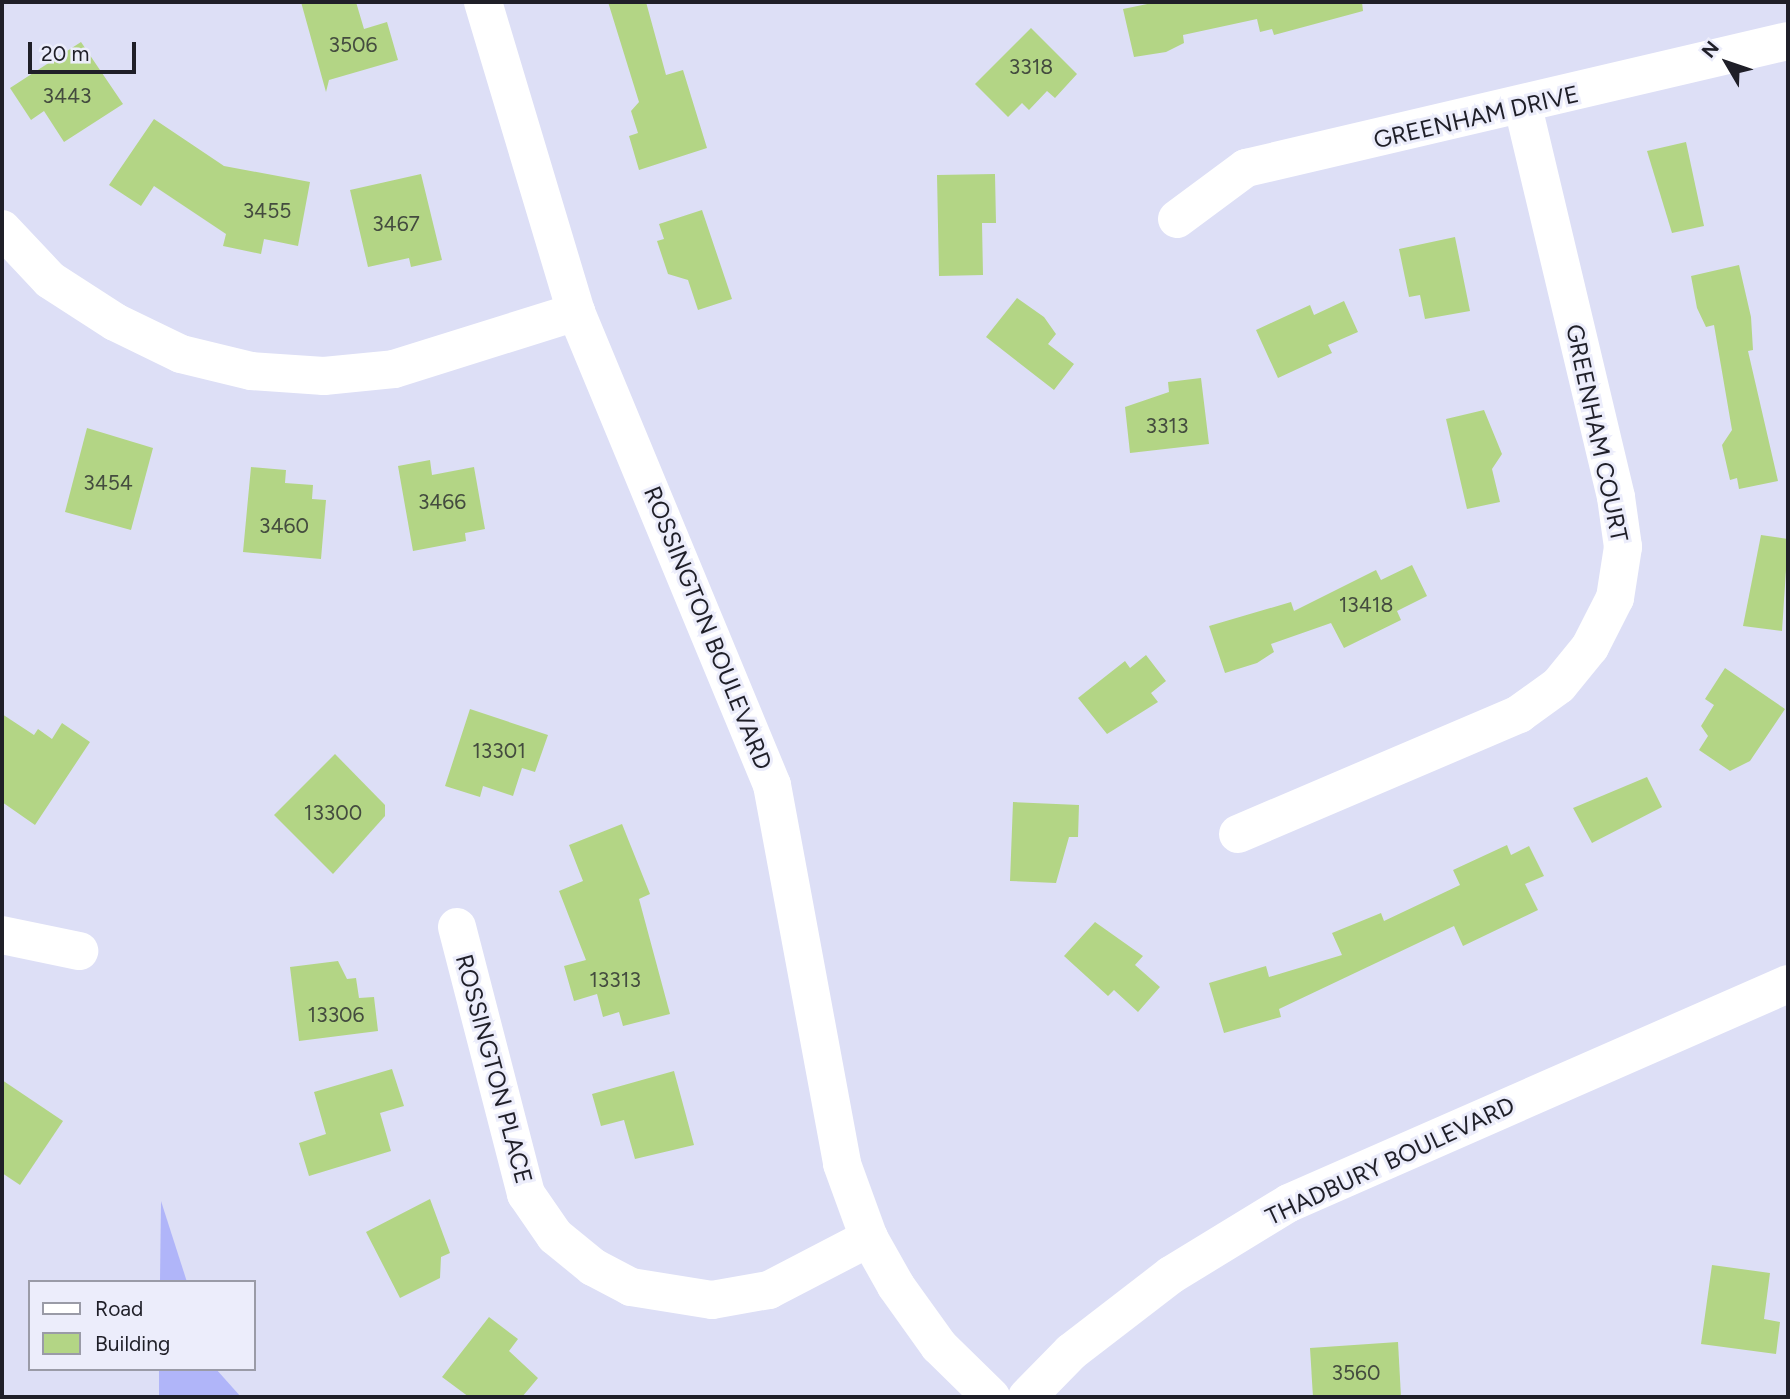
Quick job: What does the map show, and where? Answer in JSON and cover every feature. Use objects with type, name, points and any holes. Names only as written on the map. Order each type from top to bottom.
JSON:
[{"type":"street","name":"ROSSINGTON BOULEVARD","points":[[483,2],[576,312],[772,785],[842,1164],[869,1238],[939,1346],[991,1397]]},
{"type":"street","name":"GREENHAM DRIVE","points":[[1177,219],[1246,168],[1524,108],[1788,41]]},
{"type":"street","name":"GREENHAM COURT","points":[[1238,834],[1519,714],[1559,685],[1590,647],[1615,598],[1623,547],[1616,497],[1524,108]]},
{"type":"street","points":[[2,229],[50,280],[115,322],[181,354],[251,371],[324,376],[394,369],[576,312]]},
{"type":"street","name":"ROSSINGTON PLACE","points":[[457,927],[526,1194],[555,1236],[593,1267],[631,1287],[712,1300],[769,1290],[869,1238]]},
{"type":"street","points":[[2,935],[79,951]]},
{"type":"street","name":"THADBURY BOULEVARD","points":[[1027,1397],[1071,1353],[1171,1275],[1289,1203],[1788,984]]},
{"type":"shaded area","points":[[161,1201],[186,1280],[160,1280]]},
{"type":"shaded area","points":[[159,1371],[218,1371],[241,1397],[159,1397]]},
{"type":"building","points":[[301,2],[356,2],[364,29],[387,22],[398,60],[329,80],[326,92]]},
{"type":"building","points":[[608,2],[646,2],[666,75],[683,70],[707,148],[639,170],[629,136],[638,133],[631,111],[639,102]]},
{"type":"building","points":[[1157,2],[1362,2],[1363,11],[1274,35],[1272,29],[1260,32],[1257,19],[1183,35],[1184,43],[1166,52],[1134,57],[1123,9]]},
{"type":"building","points":[[1031,28],[1077,74],[1055,98],[1047,91],[1029,110],[1022,103],[1008,117],[975,84]]},
{"type":"building","points":[[81,42],[123,104],[64,142],[44,111],[31,120],[10,88]]},
{"type":"building","points":[[154,119],[224,166],[310,182],[298,246],[264,239],[261,254],[223,246],[226,234],[154,186],[141,206],[109,185]]},
{"type":"building","points":[[1686,142],[1704,226],[1672,233],[1647,151]]},
{"type":"building","points":[[421,174],[442,260],[411,267],[409,258],[368,267],[350,190]]},
{"type":"building","points":[[995,174],[996,223],[982,223],[983,275],[939,276],[937,175]]},
{"type":"building","points":[[702,210],[732,299],[698,310],[688,280],[668,274],[657,241],[664,239],[659,224]]},
{"type":"building","points":[[1455,237],[1470,311],[1425,319],[1420,295],[1409,297],[1399,249]]},
{"type":"building","points":[[1739,265],[1751,317],[1753,350],[1748,351],[1778,481],[1739,489],[1737,478],[1730,480],[1722,445],[1732,430],[1714,325],[1706,327],[1697,308],[1691,276]]},
{"type":"building","points":[[1017,298],[1044,317],[1056,334],[1048,344],[1074,364],[1054,390],[986,337]]},
{"type":"building","points":[[1344,301],[1358,332],[1328,345],[1332,353],[1278,378],[1256,330],[1310,305],[1314,315]]},
{"type":"building","points":[[1201,378],[1209,444],[1130,453],[1125,407],[1169,392],[1168,382]]},
{"type":"building","points":[[1484,410],[1502,454],[1492,469],[1500,502],[1467,509],[1446,419]]},
{"type":"building","points":[[87,428],[153,448],[131,530],[65,512]]},
{"type":"building","points":[[430,460],[432,475],[474,467],[485,529],[465,533],[466,541],[413,551],[398,466]]},
{"type":"building","points":[[251,467],[286,470],[285,483],[313,485],[312,499],[326,500],[321,559],[243,552]]},
{"type":"building","points":[[1761,535],[1788,539],[1782,631],[1743,626]]},
{"type":"building","points":[[1412,565],[1427,596],[1397,611],[1401,620],[1344,648],[1331,623],[1271,644],[1274,652],[1257,663],[1225,673],[1209,626],[1291,602],[1294,611],[1376,570],[1381,580]]},
{"type":"building","points":[[1146,655],[1166,681],[1151,693],[1158,702],[1107,734],[1078,698],[1125,661],[1130,668]]},
{"type":"building","points":[[1725,668],[1785,709],[1750,761],[1730,771],[1699,750],[1708,736],[1701,726],[1714,705],[1705,699]]},
{"type":"building","points":[[470,709],[548,735],[535,772],[522,768],[513,796],[483,786],[480,797],[445,786]]},
{"type":"building","points":[[2,714],[34,735],[38,729],[52,739],[62,723],[90,742],[35,825],[2,802]]},
{"type":"building","points":[[335,754],[385,805],[385,816],[333,874],[274,815]]},
{"type":"building","points":[[1647,777],[1662,807],[1592,843],[1573,808]]},
{"type":"building","points":[[1013,802],[1079,805],[1078,837],[1069,837],[1056,883],[1010,881]]},
{"type":"building","points":[[622,824],[650,894],[639,899],[670,1014],[623,1026],[619,1012],[603,1017],[597,994],[574,1001],[564,966],[586,960],[559,891],[583,881],[569,845]]},
{"type":"building","points":[[1507,845],[1511,855],[1529,846],[1544,876],[1525,884],[1538,910],[1463,946],[1454,926],[1279,1009],[1281,1017],[1224,1033],[1209,983],[1266,966],[1269,977],[1342,955],[1332,933],[1381,913],[1384,921],[1460,885],[1453,870]]},
{"type":"building","points":[[1095,922],[1143,956],[1135,965],[1160,987],[1138,1012],[1114,990],[1108,996],[1064,956]]},
{"type":"building","points":[[338,961],[347,979],[356,978],[359,998],[374,997],[378,1031],[299,1041],[290,967]]},
{"type":"building","points":[[392,1069],[404,1106],[380,1113],[391,1151],[309,1176],[299,1143],[326,1134],[314,1092]]},
{"type":"building","points":[[674,1071],[694,1145],[635,1159],[624,1120],[601,1126],[592,1094]]},
{"type":"building","points":[[2,1080],[63,1121],[20,1185],[2,1173]]},
{"type":"building","points":[[430,1199],[450,1253],[441,1257],[440,1278],[400,1298],[366,1232]]},
{"type":"building","points":[[1712,1265],[1770,1273],[1764,1319],[1780,1322],[1776,1354],[1701,1344]]},
{"type":"building","points":[[489,1317],[518,1339],[509,1351],[538,1378],[522,1397],[469,1397],[442,1377]]},
{"type":"building","points":[[1398,1342],[1401,1397],[1313,1397],[1310,1348]]}]
